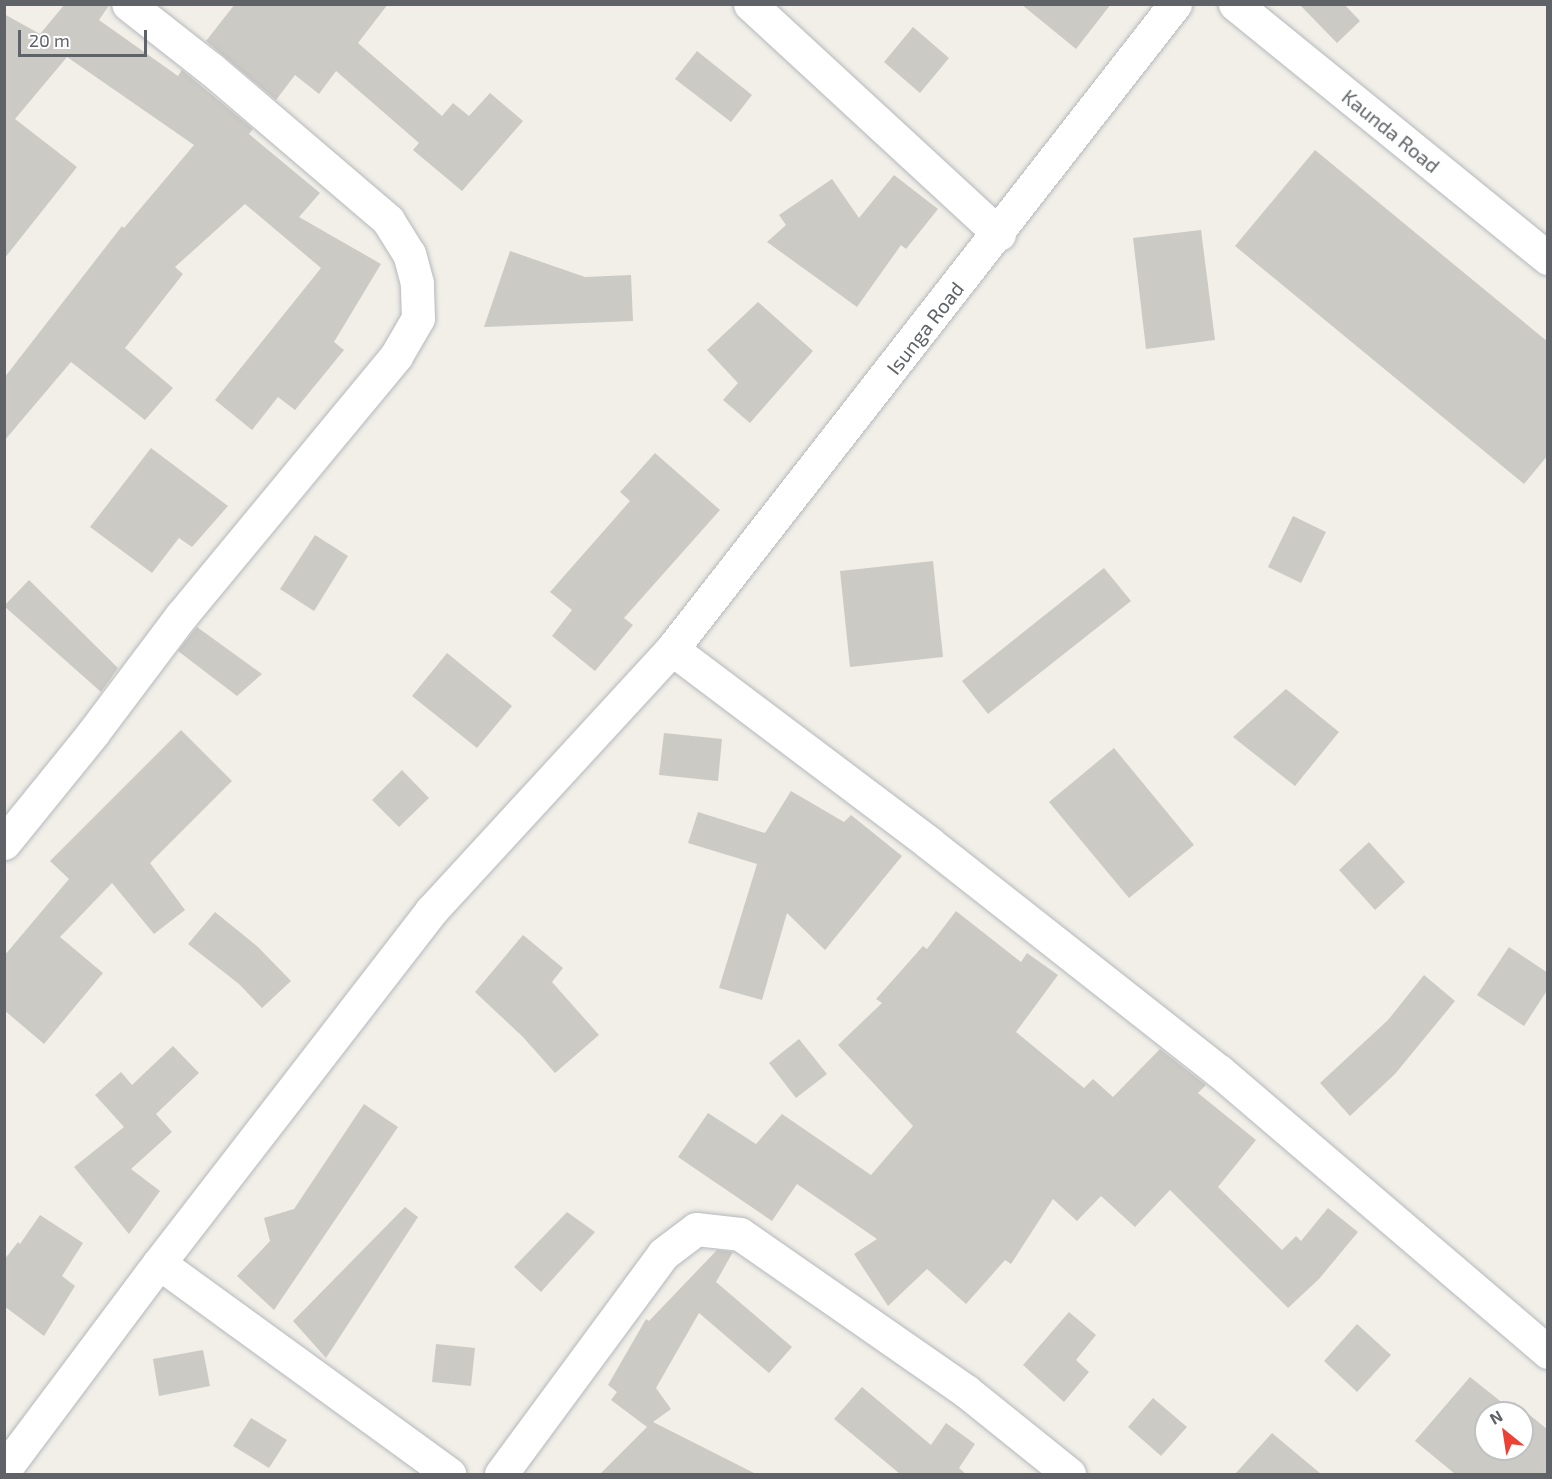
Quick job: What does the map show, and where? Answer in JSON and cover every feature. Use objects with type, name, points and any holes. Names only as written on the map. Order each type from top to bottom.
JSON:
[{"type":"street","points":[[4,843],[93,733],[181,616],[396,356],[418,318],[417,283],[409,254],[388,220],[211,69],[128,4]]},
{"type":"street","points":[[750,4],[999,234]]},
{"type":"street","name":"Isunga Road","points":[[4,1470],[159,1263],[431,911],[672,649],[999,234],[1175,4]]},
{"type":"street","name":"Kaunda Road","points":[[1235,4],[1548,258]]},
{"type":"street","points":[[672,649],[929,843],[1219,1071],[1548,1352]]},
{"type":"street","points":[[501,1474],[663,1254],[696,1229],[741,1234],[967,1392],[1069,1474]]},
{"type":"street","points":[[159,1263],[449,1474]]},
{"type":"building","points":[[65,4],[110,4],[99,20],[178,76],[182,70],[253,129],[249,134],[320,193],[299,217],[381,264],[334,342],[344,350],[295,410],[278,397],[252,430],[215,400],[321,268],[245,204],[175,267],[183,274],[125,348],[173,388],[145,420],[71,362],[4,441],[4,378],[122,226],[124,228],[194,145],[67,57],[15,119],[77,167],[4,259],[4,14],[40,34]]},
{"type":"building","points":[[235,4],[388,4],[358,43],[442,116],[453,103],[469,116],[490,93],[523,121],[462,191],[413,150],[419,143],[336,71],[319,94],[295,75],[276,100],[206,41]]},
{"type":"building","points":[[1021,4],[1111,4],[1076,49]]},
{"type":"building","points":[[1299,4],[1344,4],[1360,21],[1337,43]]},
{"type":"building","points":[[913,27],[949,58],[920,93],[884,62]]},
{"type":"building","points":[[697,51],[752,95],[731,122],[675,79]]},
{"type":"building","points":[[1315,150],[1548,342],[1548,455],[1524,484],[1235,246]]},
{"type":"building","points":[[894,175],[938,209],[906,249],[901,245],[857,307],[767,242],[786,225],[779,215],[832,179],[859,218]]},
{"type":"building","points":[[1201,230],[1215,340],[1146,349],[1133,238]]},
{"type":"building","points":[[510,251],[585,277],[631,275],[633,321],[484,327]]},
{"type":"building","points":[[758,302],[813,351],[750,423],[723,400],[738,383],[707,350]]},
{"type":"building","points":[[151,448],[228,506],[192,547],[179,538],[152,573],[90,527]]},
{"type":"building","points":[[655,453],[720,510],[624,618],[633,625],[595,671],[552,636],[572,610],[550,592],[630,501],[620,492]]},
{"type":"building","points":[[1293,516],[1326,532],[1301,583],[1268,567]]},
{"type":"building","points":[[315,535],[348,556],[314,611],[280,589]]},
{"type":"building","points":[[933,561],[943,657],[850,667],[840,571]]},
{"type":"building","points":[[1104,568],[1131,601],[988,714],[962,681]]},
{"type":"building","points":[[29,580],[118,668],[101,692],[4,606]]},
{"type":"building","points":[[197,627],[262,674],[237,696],[178,651]]},
{"type":"building","points":[[447,653],[512,706],[477,748],[412,696]]},
{"type":"building","points":[[1286,689],[1339,732],[1295,786],[1233,737]]},
{"type":"building","points":[[181,730],[232,781],[150,863],[185,910],[154,934],[112,883],[60,937],[103,973],[44,1044],[4,1010],[4,956],[69,879],[50,861]]},
{"type":"building","points":[[664,733],[722,739],[718,781],[659,775]]},
{"type":"building","points":[[1114,748],[1194,845],[1129,898],[1049,802]]},
{"type":"building","points":[[402,770],[429,798],[399,827],[372,800]]},
{"type":"building","points":[[791,791],[844,822],[851,815],[902,856],[825,950],[787,913],[762,1000],[719,988],[757,864],[688,843],[698,812],[765,833]]},
{"type":"building","points":[[1369,842],[1405,882],[1375,910],[1339,870]]},
{"type":"building","points":[[956,911],[1021,962],[1027,953],[1058,975],[1016,1032],[1084,1088],[1093,1079],[1113,1097],[1160,1049],[1206,1085],[1198,1093],[1256,1140],[1218,1187],[1282,1250],[1296,1236],[1301,1241],[1328,1208],[1358,1232],[1319,1279],[1288,1308],[1170,1190],[1135,1227],[1101,1196],[1077,1221],[1053,1199],[1011,1264],[1005,1260],[966,1304],[927,1269],[888,1306],[854,1254],[877,1239],[797,1184],[772,1221],[678,1157],[708,1113],[756,1144],[782,1114],[871,1175],[913,1126],[838,1045],[882,1003],[876,999],[923,946],[927,949]]},
{"type":"building","points":[[215,912],[258,947],[291,981],[262,1008],[239,984],[188,944]]},
{"type":"building","points":[[523,935],[563,968],[552,982],[599,1035],[555,1073],[523,1037],[475,992]]},
{"type":"building","points":[[1509,947],[1548,973],[1548,989],[1524,1026],[1477,995]]},
{"type":"building","points":[[1424,975],[1455,1001],[1395,1074],[1350,1116],[1320,1083],[1388,1020]]},
{"type":"building","points":[[799,1039],[827,1074],[796,1098],[769,1063]]},
{"type":"building","points":[[173,1046],[199,1073],[156,1114],[172,1132],[131,1169],[160,1191],[129,1234],[74,1167],[124,1127],[95,1095],[121,1072],[132,1085]]},
{"type":"building","points":[[364,1104],[398,1127],[274,1310],[237,1276],[270,1241],[264,1218],[294,1209]]},
{"type":"building","points":[[405,1207],[418,1217],[326,1358],[293,1321]]},
{"type":"building","points":[[567,1212],[595,1232],[541,1292],[514,1267]]},
{"type":"building","points":[[40,1215],[83,1243],[62,1276],[75,1286],[44,1336],[4,1306],[4,1260],[18,1242],[20,1244]]},
{"type":"building","points":[[717,1250],[733,1252],[716,1282],[792,1347],[769,1373],[699,1313],[656,1388],[671,1409],[653,1422],[756,1474],[600,1474],[647,1427],[611,1400],[617,1392],[608,1385],[646,1319],[649,1321]]},
{"type":"building","points":[[1069,1312],[1096,1335],[1076,1360],[1089,1372],[1064,1402],[1023,1365]]},
{"type":"building","points":[[1357,1324],[1391,1355],[1357,1392],[1324,1361]]},
{"type":"building","points":[[436,1344],[475,1348],[471,1386],[432,1382]]},
{"type":"building","points":[[203,1350],[210,1386],[159,1396],[153,1359]]},
{"type":"building","points":[[1470,1377],[1500,1401],[1474,1401],[1474,1461],[1534,1461],[1534,1418],[1548,1430],[1548,1474],[1455,1474],[1415,1441]]},
{"type":"building","points":[[862,1387],[931,1445],[946,1423],[975,1444],[959,1468],[966,1474],[900,1474],[834,1419]]},
{"type":"building","points":[[1153,1398],[1187,1427],[1161,1456],[1128,1427]]},
{"type":"building","points":[[251,1418],[287,1440],[269,1468],[233,1446]]},
{"type":"building","points":[[1272,1433],[1321,1474],[1235,1474]]}]
